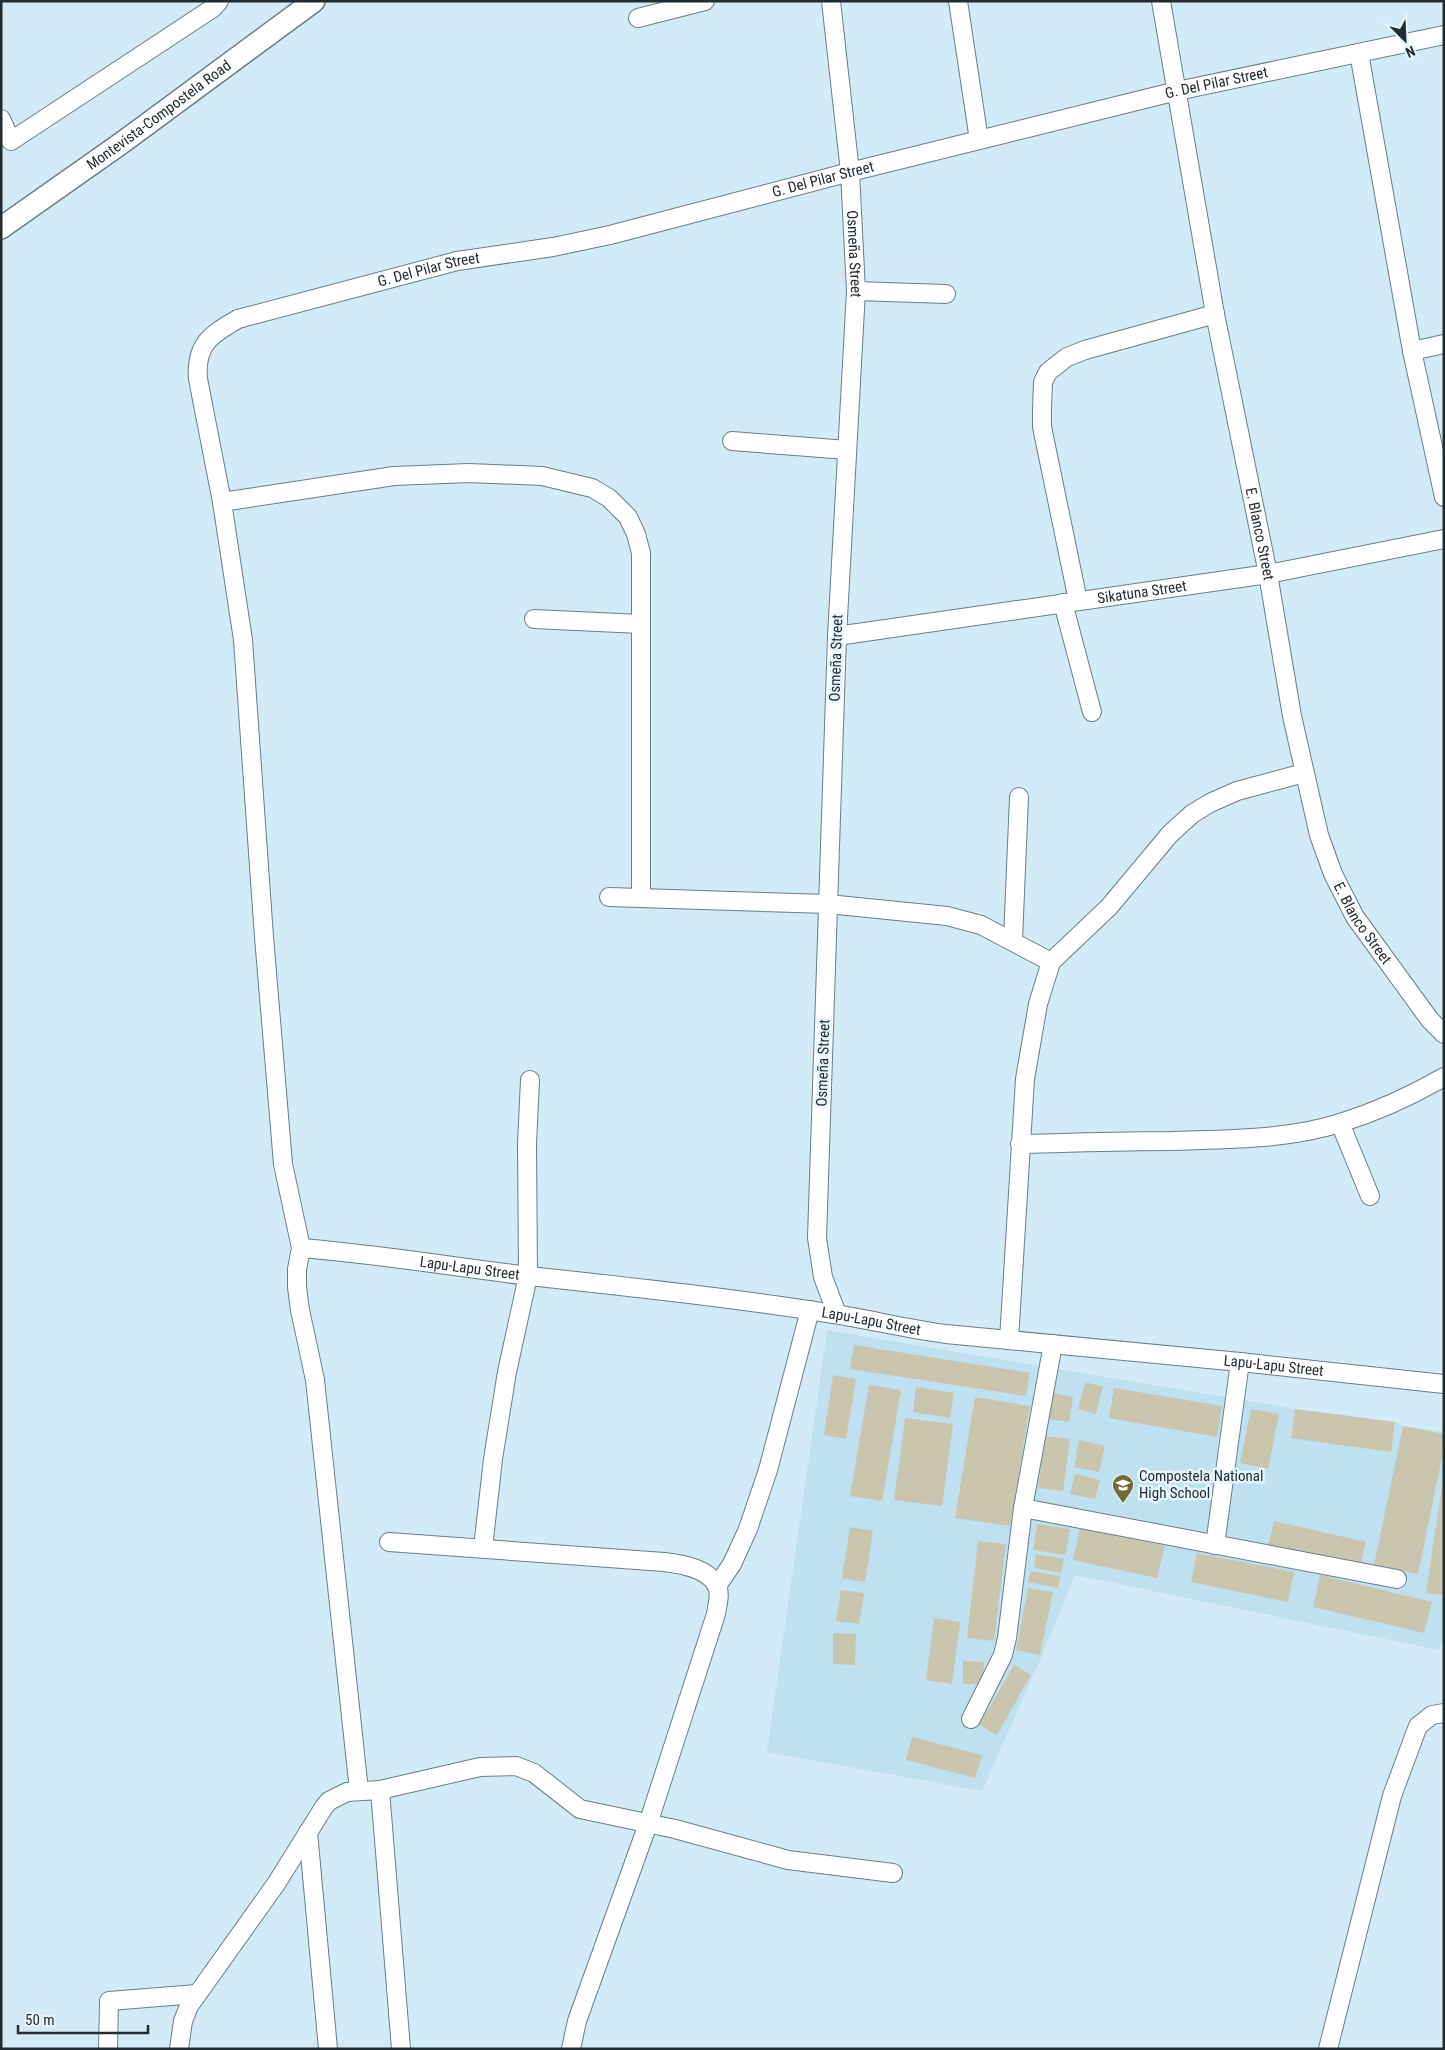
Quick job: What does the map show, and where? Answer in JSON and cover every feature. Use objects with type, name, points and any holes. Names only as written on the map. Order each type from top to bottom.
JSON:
[{"type":"main road","name":"Montevista-Compostela Road","points":[[1,228],[124,142],[314,1]]},
{"type":"street","points":[[1,119],[12,141],[213,8],[219,1]]},
{"type":"street","points":[[638,18],[705,1]]},
{"type":"street","name":"Osmeña Street","points":[[831,1],[850,172],[856,291],[837,636],[817,1238],[823,1277],[837,1314]]},
{"type":"street","points":[[958,1],[979,140]]},
{"type":"street","name":"E. Blanco Street","points":[[1161,1],[1215,314],[1268,574],[1292,716],[1320,835],[1333,874],[1355,917],[1430,1020],[1444,1034]]},
{"type":"street","name":"G. Del Pilar Street","points":[[222,502],[198,380],[197,364],[200,350],[209,338],[238,319],[458,261],[553,247],[610,235],[850,172],[1177,91],[1444,35]]},
{"type":"street","points":[[1359,53],[1412,351],[1444,497]]},
{"type":"street","points":[[856,291],[946,294]]},
{"type":"street","points":[[1092,712],[1070,602],[1042,427],[1043,382],[1048,372],[1067,357],[1215,314]]},
{"type":"street","points":[[1412,351],[1444,344]]},
{"type":"street","points":[[732,441],[847,450]]},
{"type":"street","points":[[359,1791],[315,1380],[297,1287],[297,1269],[301,1248],[283,1164],[264,936],[244,640],[222,502],[394,476],[469,473],[542,476],[571,481],[592,488],[609,498],[628,517],[636,534],[641,553],[641,898]]},
{"type":"street","name":"Sikatuna Street","points":[[837,636],[1268,574],[1444,539]]},
{"type":"street","points":[[534,619],[640,624]]},
{"type":"street","points":[[1009,1340],[1025,1079],[1038,1004],[1052,962],[1109,907],[1170,834],[1192,814],[1236,790],[1304,773]]},
{"type":"street","points":[[1013,940],[1019,797]]},
{"type":"street","points":[[609,897],[828,904],[947,916],[981,925],[1052,962]]},
{"type":"street","points":[[1020,1144],[1258,1138],[1299,1133],[1340,1123],[1384,1107],[1444,1077]]},
{"type":"street","points":[[483,1548],[493,1459],[507,1372],[528,1276],[527,1144],[530,1080]]},
{"type":"street","points":[[1340,1123],[1370,1196]]},
{"type":"street","name":"Lapu-Lapu Street","points":[[301,1248],[362,1253],[528,1276],[810,1310],[915,1330],[1444,1384]]},
{"type":"street","points":[[571,2049],[577,2021],[648,1824],[716,1614],[717,1586],[732,1564],[748,1529],[768,1470],[810,1310]]},
{"type":"street","points":[[970,1719],[1003,1656],[1007,1638],[1023,1508],[1053,1344]]},
{"type":"street","points":[[1215,1545],[1240,1362]]},
{"type":"street","points":[[1023,1508],[1397,1579]]},
{"type":"street","points":[[389,1542],[664,1562],[690,1566],[705,1574],[717,1586]]},
{"type":"street","points":[[1328,2049],[1392,1796],[1418,1726],[1432,1715],[1444,1713]]},
{"type":"street","points":[[179,2049],[183,2022],[197,1994],[276,1884],[329,1801],[347,1792],[380,1790],[480,1767],[516,1766],[534,1773],[580,1809],[648,1824],[788,1860],[893,1873]]},
{"type":"street","points":[[380,1790],[401,2049]]},
{"type":"street","points":[[308,1832],[328,2049]]},
{"type":"street","points":[[108,2049],[109,2001],[197,1994]]},
{"type":"shaded area","name":"Compostela National High School","points":[[827,1330],[1295,1409],[1395,1422],[1403,1426],[1444,1432],[1444,1633],[1439,1650],[1075,1575],[1041,1658],[982,1791],[767,1752]]},
{"type":"building","points":[[854,1345],[1030,1373],[1026,1396],[850,1369]]},
{"type":"building","points":[[833,1375],[856,1379],[846,1439],[824,1435]]},
{"type":"building","points":[[1085,1382],[1103,1387],[1096,1414],[1078,1409]]},
{"type":"building","points":[[869,1385],[901,1390],[882,1501],[850,1496]]},
{"type":"building","points":[[916,1387],[954,1393],[950,1418],[913,1412]]},
{"type":"building","points":[[1114,1388],[1222,1406],[1217,1437],[1109,1418]]},
{"type":"building","points":[[1053,1393],[1073,1397],[1069,1422],[1048,1419]]},
{"type":"building","points":[[975,1397],[1030,1406],[1010,1526],[955,1518]]},
{"type":"building","points":[[1251,1409],[1279,1414],[1268,1469],[1240,1463]]},
{"type":"building","points":[[1295,1409],[1395,1422],[1391,1452],[1291,1438]]},
{"type":"building","points":[[905,1418],[953,1424],[942,1506],[894,1500]]},
{"type":"building","points":[[1403,1426],[1444,1434],[1444,1448],[1418,1574],[1374,1565]]},
{"type":"building","points":[[1045,1436],[1070,1439],[1063,1491],[1038,1488]]},
{"type":"building","points":[[1079,1440],[1105,1446],[1099,1472],[1074,1467]]},
{"type":"building","points":[[1075,1474],[1100,1480],[1095,1499],[1070,1494]]},
{"type":"building","points":[[1444,1479],[1444,1595],[1426,1593]]},
{"type":"building","points":[[1274,1521],[1366,1542],[1360,1567],[1268,1545]]},
{"type":"building","points":[[1037,1524],[1070,1529],[1066,1555],[1033,1550]]},
{"type":"building","points":[[850,1527],[873,1531],[865,1582],[842,1578]]},
{"type":"building","points":[[1080,1527],[1165,1546],[1157,1578],[1073,1560]]},
{"type":"building","points":[[978,1541],[1006,1544],[994,1641],[967,1638]]},
{"type":"building","points":[[1197,1553],[1294,1572],[1288,1602],[1191,1582]]},
{"type":"building","points":[[1036,1554],[1064,1559],[1061,1573],[1034,1568]]},
{"type":"building","points":[[1031,1571],[1060,1576],[1058,1588],[1028,1582]]},
{"type":"building","points":[[1320,1575],[1432,1602],[1424,1633],[1313,1607]]},
{"type":"building","points":[[1028,1588],[1053,1592],[1040,1655],[1016,1650]]},
{"type":"building","points":[[841,1590],[864,1593],[859,1624],[836,1621]]},
{"type":"building","points":[[934,1618],[960,1622],[952,1684],[926,1680]]},
{"type":"building","points":[[833,1633],[856,1634],[855,1665],[833,1664]]},
{"type":"building","points":[[963,1661],[984,1662],[984,1684],[963,1684]]},
{"type":"building","points":[[1014,1665],[1031,1675],[997,1735],[979,1725]]},
{"type":"building","points":[[912,1737],[982,1755],[975,1778],[906,1760]]},
{"type":"place","name":"Compostela National High School","points":[[1123,1504]]}]
